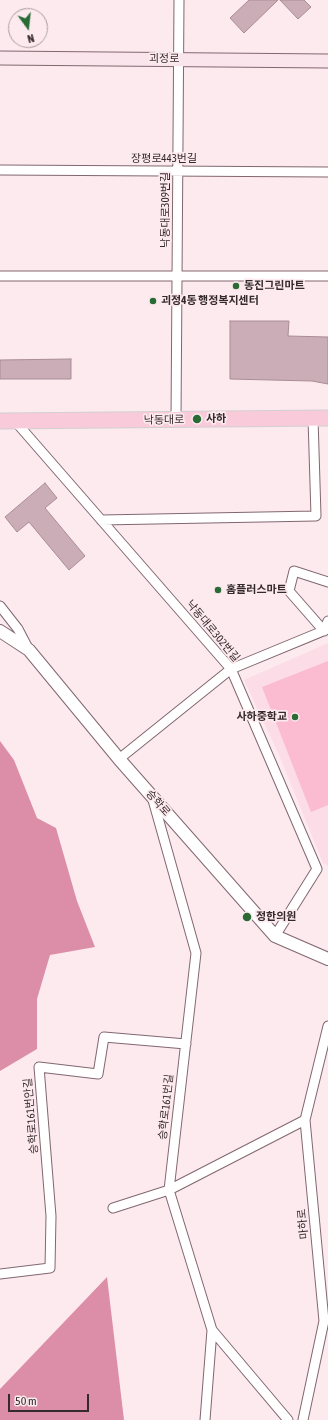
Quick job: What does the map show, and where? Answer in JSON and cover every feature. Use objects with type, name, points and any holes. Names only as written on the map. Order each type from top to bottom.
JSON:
[{"type":"main road","name":"괴정로","points":[[0,58],[328,61]]},
{"type":"main road","name":"낙동대로","points":[[0,421],[328,418]]},
{"type":"street","name":"낙동대로309번길","points":[[176,420],[179,0]]},
{"type":"street","name":"장평로443번길","points":[[0,170],[328,172]]},
{"type":"street","points":[[0,276],[328,276]]},
{"type":"street","points":[[101,520],[316,516],[313,418]]},
{"type":"street","name":"낙동대로302번길","points":[[15,421],[231,669],[317,869],[275,936]]},
{"type":"street","points":[[326,630],[289,591],[294,571],[328,582]]},
{"type":"street","points":[[0,606],[18,630],[29,650]]},
{"type":"street","points":[[326,630],[328,621]]},
{"type":"street","points":[[119,759],[231,669],[326,630]]},
{"type":"street","name":"승학로","points":[[0,631],[29,650],[119,759],[275,936],[328,959]]},
{"type":"street","name":"승학로161번길","points":[[153,797],[196,953],[169,1190],[212,1330],[205,1420]]},
{"type":"street","name":"마하로","points":[[303,1420],[326,1321],[305,1120],[324,1061],[328,1026]]},
{"type":"street","name":"승학로161번안길","points":[[0,1274],[50,1268],[51,1216],[39,1067],[98,1074],[104,1037],[186,1044]]},
{"type":"street","points":[[113,1208],[169,1190],[305,1120]]},
{"type":"street","points":[[212,1330],[288,1420]]},
{"type":"shaded area","name":"사하중학교","points":[[328,643],[328,866],[323,863],[279,755],[244,680]]},
{"type":"shaded area","name":"사하중학교","points":[[328,661],[328,805],[311,812],[262,687]]},
{"type":"shaded area","points":[[0,741],[14,760],[37,818],[56,828],[77,901],[95,947],[50,955],[37,999],[37,1049],[0,1071]]},
{"type":"shaded area","points":[[107,1277],[124,1420],[0,1420],[0,1389]]},
{"type":"building","points":[[249,0],[278,0],[244,33],[230,18]]},
{"type":"building","points":[[280,0],[304,0],[311,7],[298,19]]},
{"type":"building","points":[[230,321],[289,321],[288,336],[328,337],[328,384],[312,381],[230,379]]},
{"type":"building","points":[[71,359],[71,379],[0,379],[0,360]]},
{"type":"building","points":[[45,483],[57,498],[45,508],[85,556],[69,570],[29,522],[17,532],[5,517]]},
{"type":"place","name":"동진그린마트","points":[[236,286]]},
{"type":"place","name":"괴정4동 행정복지센터","points":[[153,301]]},
{"type":"place","name":"사하","points":[[197,419]]},
{"type":"place","name":"홈플러스마트","points":[[218,590]]},
{"type":"place","name":"사하중학교","points":[[295,717]]},
{"type":"place","name":"정한의원","points":[[247,917]]}]
